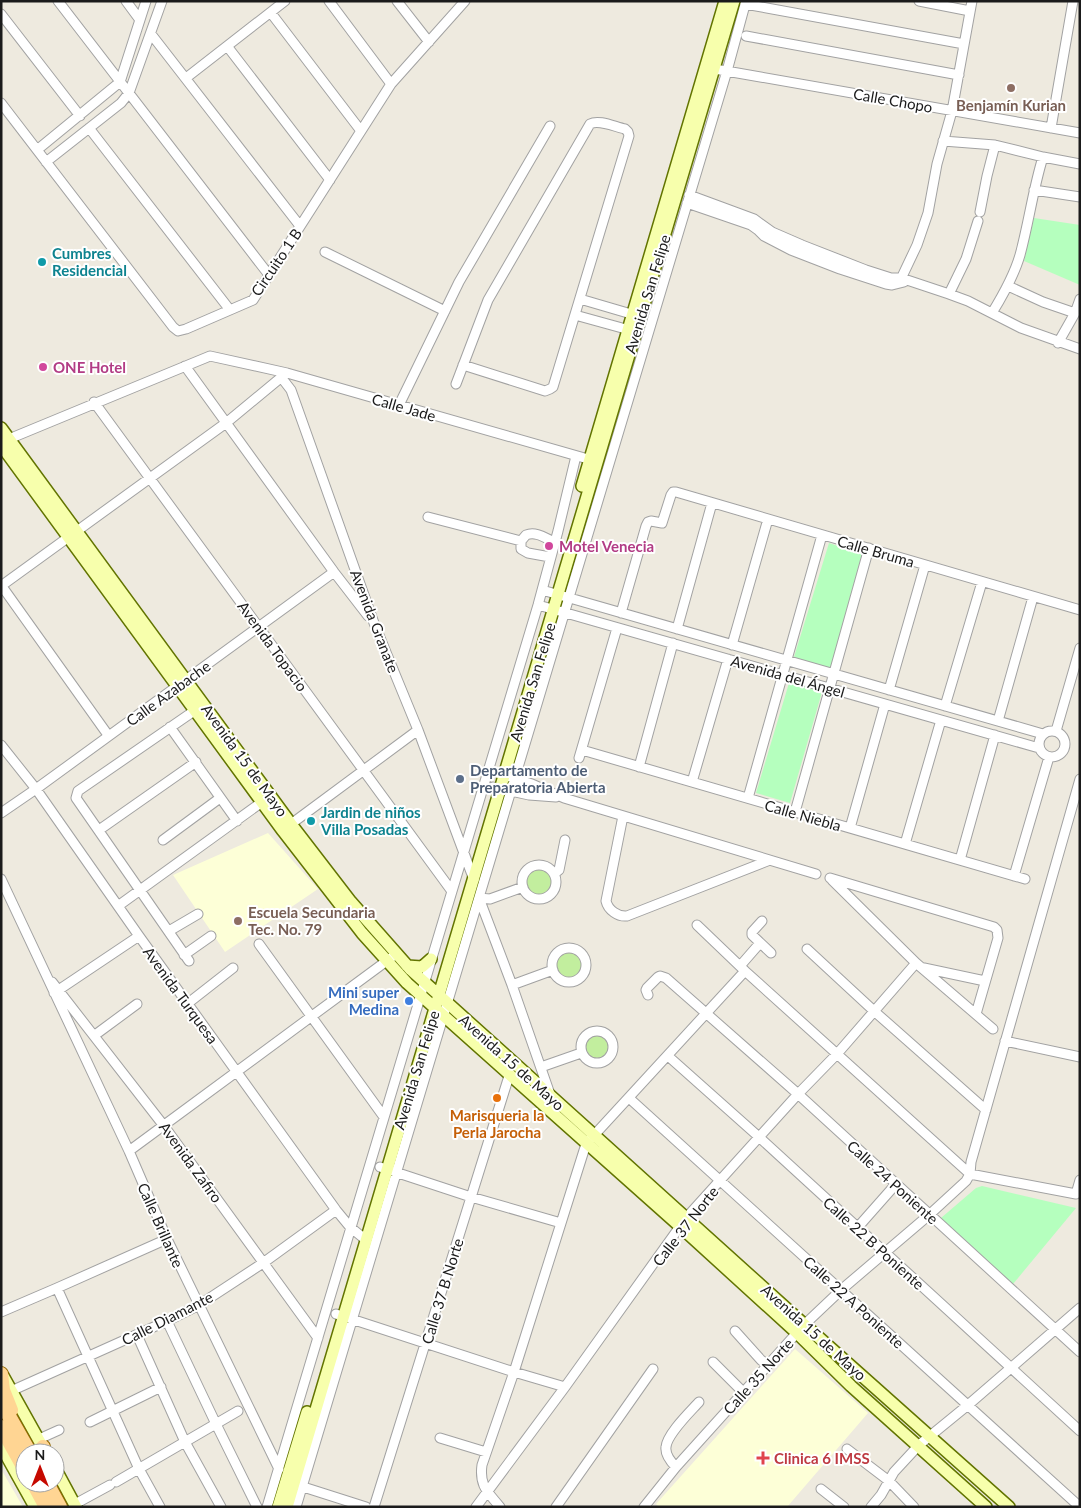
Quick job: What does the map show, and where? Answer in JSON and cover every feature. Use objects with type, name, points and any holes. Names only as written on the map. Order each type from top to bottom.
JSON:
[{"type":"main road","name":"Avenida San Felipe","points":[[287,1507],[344,1317],[363,1238],[388,1169],[432,1006],[505,776],[550,608],[593,461],[692,143],[725,1]]},
{"type":"main road","name":"Avenida San Felipe","points":[[637,315],[710,68],[742,2]]},
{"type":"main road","name":"Avenida San Felipe","points":[[555,594],[554,551],[628,381],[632,331]]},
{"type":"main road","name":"Avenida 15 de Mayo","points":[[1,428],[4,442],[287,827],[351,902],[392,958],[432,1006],[586,1144],[683,1223],[801,1329],[931,1437],[1009,1507]]},
{"type":"main road","name":"Avenida 15 de Mayo","points":[[182,684],[194,710],[262,802],[287,827]]},
{"type":"main road","name":"Avenida San Felipe","points":[[436,993],[470,866],[501,789]]},
{"type":"main road","name":"Avenida 15 de Mayo","points":[[392,958],[407,966],[594,1134],[683,1223]]},
{"type":"main road","points":[[407,966],[422,967],[431,960]]},
{"type":"main road","name":"Avenida 15 de Mayo","points":[[801,1329],[851,1386],[986,1507]]},
{"type":"main road","points":[[1,1374],[39,1443]]},
{"type":"main road","points":[[1,1374],[2,1390],[11,1409],[6,1423]]},
{"type":"main road","points":[[1,1402],[6,1423],[15,1445]]},
{"type":"main road","points":[[6,1423],[22,1443]]},
{"type":"main road","points":[[1,1446],[36,1507]]},
{"type":"main road","name":"Avenida San Felipe","points":[[278,1507],[294,1484]]},
{"type":"main road","points":[[65,1486],[76,1505]]},
{"type":"main road","points":[[38,1493],[46,1507]]},
{"type":"main road","points":[[52,1493],[60,1507]]},
{"type":"street","points":[[58,1],[269,275]]},
{"type":"street","points":[[126,1],[140,20]]},
{"type":"street","points":[[37,150],[120,82],[146,1]]},
{"type":"street","points":[[46,162],[121,103],[129,93],[162,1]]},
{"type":"street","points":[[186,78],[285,1]]},
{"type":"street","points":[[329,1],[391,84]]},
{"type":"street","points":[[396,1],[429,42]]},
{"type":"street","name":"Circuito 1 B","points":[[1,104],[178,331],[253,300],[391,84],[465,1]]},
{"type":"street","points":[[919,1],[970,11]]},
{"type":"street","points":[[902,281],[917,246],[928,213],[943,141],[952,110],[972,1]]},
{"type":"street","points":[[1051,128],[1073,1]]},
{"type":"street","points":[[742,2],[964,44]]},
{"type":"street","name":"Avenida San Felipe","points":[[436,993],[431,960],[451,890],[555,594],[688,199],[727,71],[742,2]]},
{"type":"street","points":[[270,12],[362,131]]},
{"type":"street","points":[[1,14],[80,116]]},
{"type":"street","points":[[1069,26],[1080,28]]},
{"type":"street","points":[[151,34],[300,226]]},
{"type":"street","points":[[746,36],[959,75]]},
{"type":"street","points":[[227,46],[330,180]]},
{"type":"street","name":"Calle Chopo","points":[[710,68],[1080,133]]},
{"type":"street","points":[[456,384],[488,300],[590,124],[594,122],[625,129],[629,136],[553,387],[545,390],[464,365]]},
{"type":"street","points":[[399,405],[458,282],[550,126]]},
{"type":"street","points":[[89,128],[230,310]]},
{"type":"street","points":[[943,141],[996,146],[1080,164]]},
{"type":"street","points":[[692,143],[704,147]]},
{"type":"street","points":[[949,294],[966,259],[979,216],[987,176],[996,146]]},
{"type":"street","points":[[992,314],[1008,286],[1020,256],[1043,157]]},
{"type":"street","points":[[1034,190],[1080,197]]},
{"type":"street","points":[[688,199],[739,217],[802,246],[866,270],[949,294],[1021,328],[1058,343],[1080,349]]},
{"type":"street","points":[[326,252],[445,311]]},
{"type":"street","points":[[1008,286],[1043,302],[1075,313]]},
{"type":"street","points":[[580,299],[637,315]]},
{"type":"street","points":[[1058,343],[1075,313],[1080,299]]},
{"type":"street","points":[[575,314],[632,331]]},
{"type":"street","name":"Calle Jade","points":[[185,366],[210,356],[399,405],[593,461]]},
{"type":"street","points":[[4,442],[94,402],[185,366],[334,572],[374,624]]},
{"type":"street","points":[[108,736],[2,586],[226,423],[284,375]]},
{"type":"street","name":"Avenida Granate","points":[[284,375],[374,624],[418,730],[470,866],[479,898],[541,1067],[556,1116]]},
{"type":"street","name":"Avenida Topacio","points":[[94,402],[451,890]]},
{"type":"street","name":"Avenida San Felipe","points":[[554,551],[576,456]]},
{"type":"street","name":"Calle Bruma","points":[[621,613],[646,526],[651,521],[659,524],[662,523],[673,492],[1080,610]]},
{"type":"street","points":[[677,629],[712,503]]},
{"type":"street","points":[[428,517],[521,541]]},
{"type":"street","points":[[732,645],[768,519]]},
{"type":"street","points":[[532,533],[539,535],[554,551],[528,553],[521,549],[521,541],[526,535],[532,533]]},
{"type":"street","points":[[748,798],[822,535]]},
{"type":"street","points":[[795,812],[869,548]]},
{"type":"street","points":[[889,690],[925,565]]},
{"type":"street","name":"Calle Azabache","points":[[1,813],[182,684],[334,572]]},
{"type":"street","points":[[946,706],[982,582]]},
{"type":"street","name":"Avenida del Ángel","points":[[555,594],[1043,734]]},
{"type":"street","points":[[998,721],[1033,596]]},
{"type":"street","name":"Avenida San Felipe","points":[[296,1507],[294,1484],[388,1169],[432,1006],[436,993],[479,898],[501,789],[550,608]]},
{"type":"street","name":"Avenida del Ángel","points":[[550,608],[1039,748]]},
{"type":"street","name":"Calle Niebla","points":[[617,628],[580,754],[692,782],[1025,879]]},
{"type":"street","points":[[638,767],[673,643]]},
{"type":"street","points":[[1056,731],[1080,648]]},
{"type":"street","points":[[692,782],[728,659]]},
{"type":"street","points":[[850,828],[885,704]]},
{"type":"street","points":[[194,710],[78,791],[76,798],[187,958],[211,936]]},
{"type":"street","points":[[905,844],[942,720]]},
{"type":"street","points":[[170,727],[237,821]]},
{"type":"street","points":[[287,827],[418,730]]},
{"type":"street","points":[[1050,730],[1056,731],[1062,734],[1066,746],[1058,756],[1049,756],[1039,748],[1039,740],[1043,734],[1050,730]]},
{"type":"street","points":[[960,860],[995,735]]},
{"type":"street","name":"Avenida Turquesa","points":[[1,745],[36,789],[336,1210],[350,1227],[363,1238]]},
{"type":"street","points":[[1014,876],[1049,756]]},
{"type":"street","points":[[99,830],[196,762]]},
{"type":"street","points":[[505,776],[532,784],[564,798],[816,874]]},
{"type":"street","points":[[970,1174],[971,1162],[1080,779]]},
{"type":"street","points":[[529,795],[532,784]]},
{"type":"street","points":[[501,789],[529,795],[564,798]]},
{"type":"street","points":[[162,840],[220,798]]},
{"type":"street","points":[[118,906],[262,802]]},
{"type":"street","points":[[623,816],[606,901],[608,908],[620,916],[628,916],[770,860]]},
{"type":"street","points":[[554,874],[559,870],[565,840]]},
{"type":"street","points":[[545,866],[554,874],[556,886],[549,896],[543,899],[531,897],[523,887],[524,875],[533,867],[545,866]]},
{"type":"street","points":[[976,1014],[998,938],[997,930],[994,927],[830,878],[916,962],[993,1029]]},
{"type":"street","name":"Calle Brillante","points":[[1,879],[56,991],[167,1239],[279,1469]]},
{"type":"street","points":[[479,898],[490,899],[523,887]]},
{"type":"street","points":[[169,931],[198,914]]},
{"type":"street","points":[[762,921],[752,932],[752,935],[771,953]]},
{"type":"street","points":[[697,924],[742,968],[970,1174],[1078,1195],[1080,1180]]},
{"type":"street","points":[[56,991],[139,936]]},
{"type":"street","points":[[500,1507],[482,1485],[480,1476],[482,1465],[514,1372],[586,1144],[706,1013],[760,943]]},
{"type":"street","points":[[259,944],[384,1117]]},
{"type":"street","points":[[807,949],[986,1110]]},
{"type":"street","points":[[129,1151],[392,958]]},
{"type":"street","name":"Calle 37 Norte","points":[[476,1507],[683,1223],[798,1094],[837,1054],[916,962]]},
{"type":"street","points":[[188,1004],[233,968]]},
{"type":"street","points":[[924,968],[985,981]]},
{"type":"street","points":[[512,986],[553,970]]},
{"type":"street","name":"Calle 24 Poniente","points":[[648,995],[647,988],[658,977],[663,976],[798,1094],[1080,1352]]},
{"type":"street","name":"Avenida Zafiro","points":[[56,991],[95,1035],[164,1126],[318,1338]]},
{"type":"street","points":[[95,1035],[137,1004]]},
{"type":"street","name":"Avenida San Felipe","points":[[268,1507],[384,1117],[432,1006]]},
{"type":"street","points":[[1005,1041],[1080,1057]]},
{"type":"street","points":[[541,1067],[581,1053]]},
{"type":"street","name":"Calle 22 B Poniente","points":[[668,1056],[1080,1430]]},
{"type":"street","name":"Calle 37 B Norte","points":[[374,1507],[509,1076]]},
{"type":"street","name":"Calle 22 A Poniente","points":[[629,1098],[1080,1507]]},
{"type":"street","points":[[388,1169],[471,1197],[561,1223]]},
{"type":"street","name":"Calle 35 Norte","points":[[644,1507],[676,1467],[801,1329],[841,1290],[963,1185],[970,1174]]},
{"type":"street","points":[[858,1227],[896,1184]]},
{"type":"street","name":"Calle Diamante","points":[[11,1391],[168,1321],[199,1305],[263,1263],[336,1210]]},
{"type":"street","points":[[1,1312],[167,1239]]},
{"type":"street","points":[[57,1288],[139,1469],[160,1507]]},
{"type":"street","points":[[872,1507],[900,1464],[1080,1308]]},
{"type":"street","points":[[344,1317],[565,1387]]},
{"type":"street","points":[[168,1321],[257,1507]]},
{"type":"street","points":[[735,1331],[761,1360],[768,1365]]},
{"type":"street","points":[[137,1335],[185,1442],[221,1507]]},
{"type":"street","points":[[713,1362],[743,1392]]},
{"type":"street","points":[[556,1507],[654,1369]]},
{"type":"street","points":[[90,1422],[161,1387]]},
{"type":"street","points":[[676,1467],[669,1461],[666,1447],[669,1437],[699,1402]]},
{"type":"street","points":[[76,1505],[238,1411]]},
{"type":"street","points":[[47,1443],[59,1430]]},
{"type":"street","points":[[440,1438],[486,1452]]},
{"type":"street","points":[[847,1449],[888,1481],[914,1507]]},
{"type":"street","points":[[294,1484],[366,1507]]},
{"type":"street","points":[[821,1489],[844,1507]]},
{"type":"shaded area","name":"Escuela Secundaria Tec. No. 79","points":[[268,833],[318,889],[225,952],[173,875]]},
{"type":"shaded area","name":"Clinica 6 IMSS","points":[[795,1349],[868,1413],[787,1507],[659,1507],[656,1504]]},
{"type":"shaded area","points":[[1,1469],[23,1507],[1,1507]]},
{"type":"green space","points":[[1034,218],[1080,225],[1080,285],[1024,261]]},
{"type":"green space","points":[[829,543],[862,554],[830,669],[794,657]]},
{"type":"green space","points":[[789,683],[822,692],[790,803],[756,793]]},
{"type":"green space","points":[[543,868],[554,878],[551,892],[536,897],[525,887],[528,873]]},
{"type":"green space","points":[[573,951],[583,961],[580,975],[565,980],[555,970],[558,956]]},
{"type":"green space","points":[[600,1034],[611,1044],[608,1058],[593,1062],[582,1052],[585,1038]]},
{"type":"green space","points":[[982,1186],[1076,1208],[1013,1284],[941,1218],[976,1188]]},
{"type":"place","name":"Benjamín Kurian","points":[[1011,88]]},
{"type":"place","name":"Cumbres Residencial","points":[[42,262]]},
{"type":"place","name":"ONE Hotel","points":[[43,367]]},
{"type":"place","name":"Motel Venecia","points":[[549,546]]},
{"type":"place","name":"Departamento de Preparatoria Abierta","points":[[460,779]]},
{"type":"place","name":"Jardin de niños Villa Posadas","points":[[311,821]]},
{"type":"place","name":"Escuela Secundaria Tec. No. 79","points":[[238,921]]},
{"type":"place","name":"Mini super Medina","points":[[409,1001]]},
{"type":"place","name":"Marisqueria la Perla Jarocha","points":[[497,1098]]},
{"type":"place","name":"Clinica 6 IMSS","points":[[763,1458]]}]
